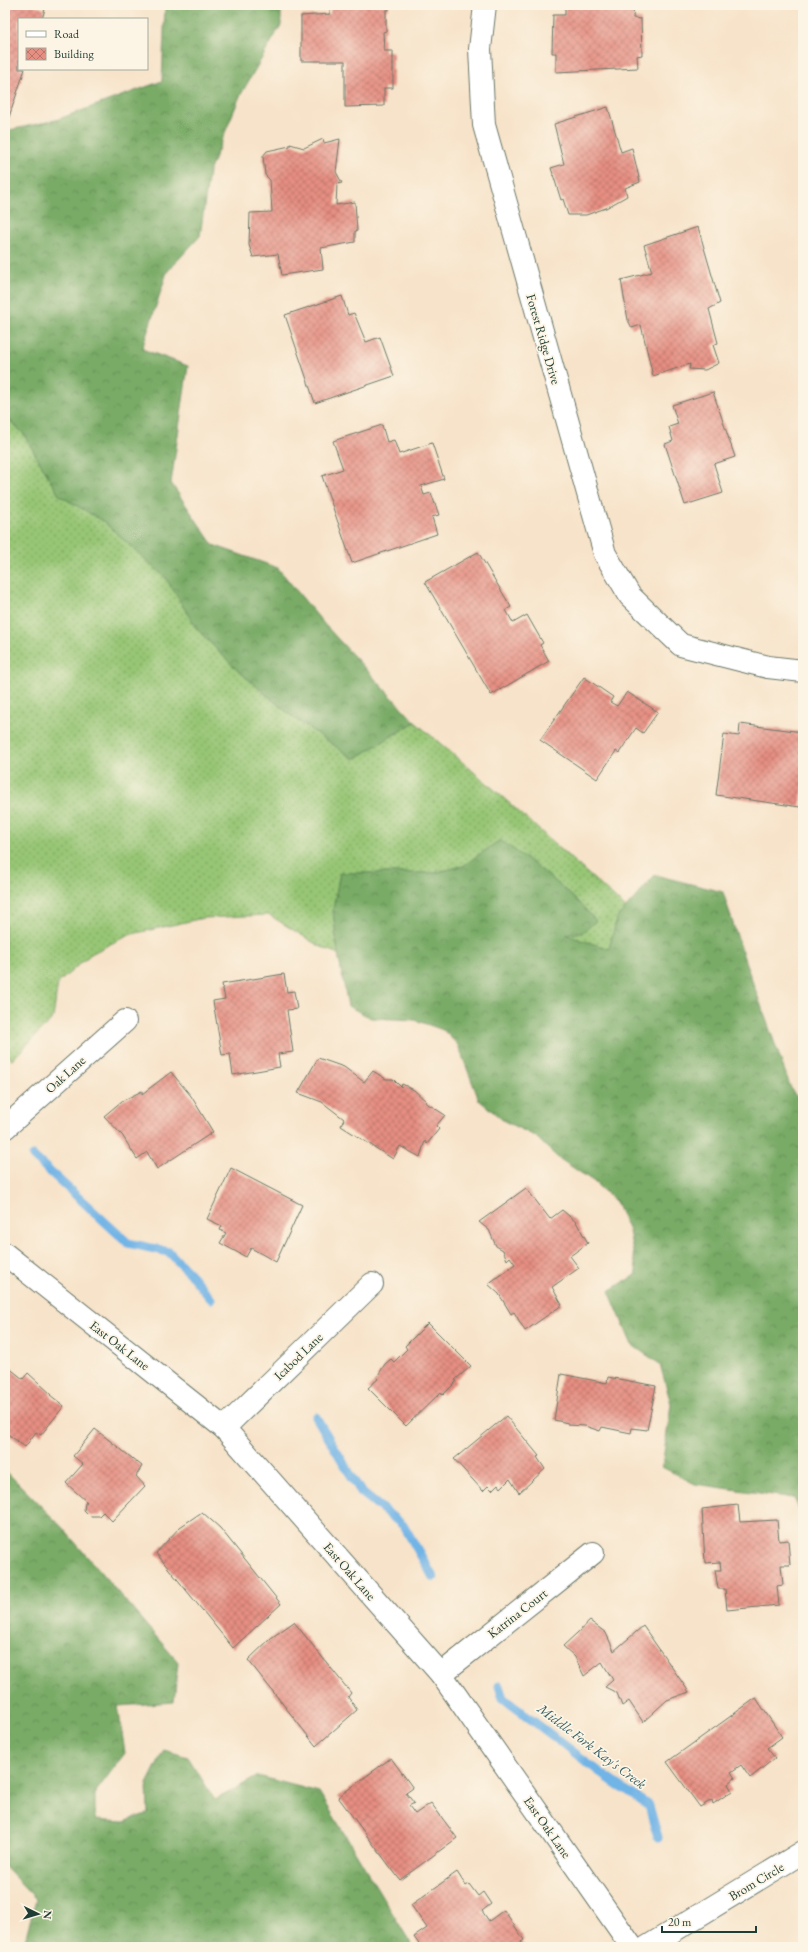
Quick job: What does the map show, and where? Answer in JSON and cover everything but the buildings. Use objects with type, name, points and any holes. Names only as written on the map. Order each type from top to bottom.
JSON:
[{"type":"street","name":"Forest Ridge Drive","points":[[485,5],[480,49],[484,125],[605,554],[630,596],[681,645],[768,668],[803,671]]},
{"type":"street","name":"Oak Lane","points":[[5,1128],[125,1021]]},
{"type":"street","name":"East Oak Lane","points":[[5,1254],[224,1428],[441,1674],[632,1947]]},
{"type":"street","name":"Icabod Lane","points":[[224,1428],[372,1284]]},
{"type":"street","name":"Katrina Court","points":[[441,1674],[593,1553]]},
{"type":"street","name":"Brom Circle","points":[[647,1947],[803,1852]]},
{"type":"green space","points":[[165,5],[281,5],[281,25],[240,96],[209,172],[200,236],[167,272],[142,349],[188,366],[171,483],[213,545],[278,568],[324,624],[415,722],[354,759],[290,715],[234,667],[197,629],[166,578],[103,521],[59,495],[23,433],[5,416],[5,131],[56,120],[162,81]]},
{"type":"green space","points":[[5,416],[23,433],[59,495],[103,521],[166,578],[197,629],[234,667],[290,715],[354,759],[415,722],[488,784],[626,908],[617,918],[609,949],[565,935],[596,921],[574,898],[551,878],[500,841],[463,866],[434,873],[340,873],[333,910],[338,954],[319,946],[269,915],[203,918],[128,935],[91,954],[58,983],[53,1018],[12,1060],[5,1050]]},
{"type":"green space","points":[[500,840],[551,878],[574,898],[596,921],[583,932],[566,935],[609,949],[617,918],[655,875],[723,892],[745,961],[792,1091],[803,1104],[803,1519],[794,1498],[695,1484],[662,1467],[671,1404],[660,1364],[632,1345],[609,1291],[637,1274],[629,1231],[616,1202],[593,1181],[557,1157],[535,1136],[504,1121],[479,1100],[458,1045],[443,1030],[415,1020],[371,1018],[348,1006],[338,954],[333,910],[340,873],[434,873],[463,866]]},
{"type":"green space","points":[[5,1470],[60,1525],[178,1662],[174,1702],[118,1706],[125,1753],[95,1793],[95,1820],[124,1822],[148,1813],[147,1784],[164,1750],[188,1757],[215,1800],[258,1776],[319,1792],[413,1947],[23,1947],[36,1899],[5,1867]]},
{"type":"waterway","name":"Middle Fork Kay's Creek","points":[[33,1156],[128,1243],[169,1252],[211,1299]]},
{"type":"waterway","name":"Middle Fork Kay's Creek","points":[[316,1417],[361,1492],[404,1526],[433,1577]]},
{"type":"waterway","name":"Middle Fork Kay's Creek","points":[[499,1686],[503,1698],[605,1776],[649,1806],[658,1837]]}]
